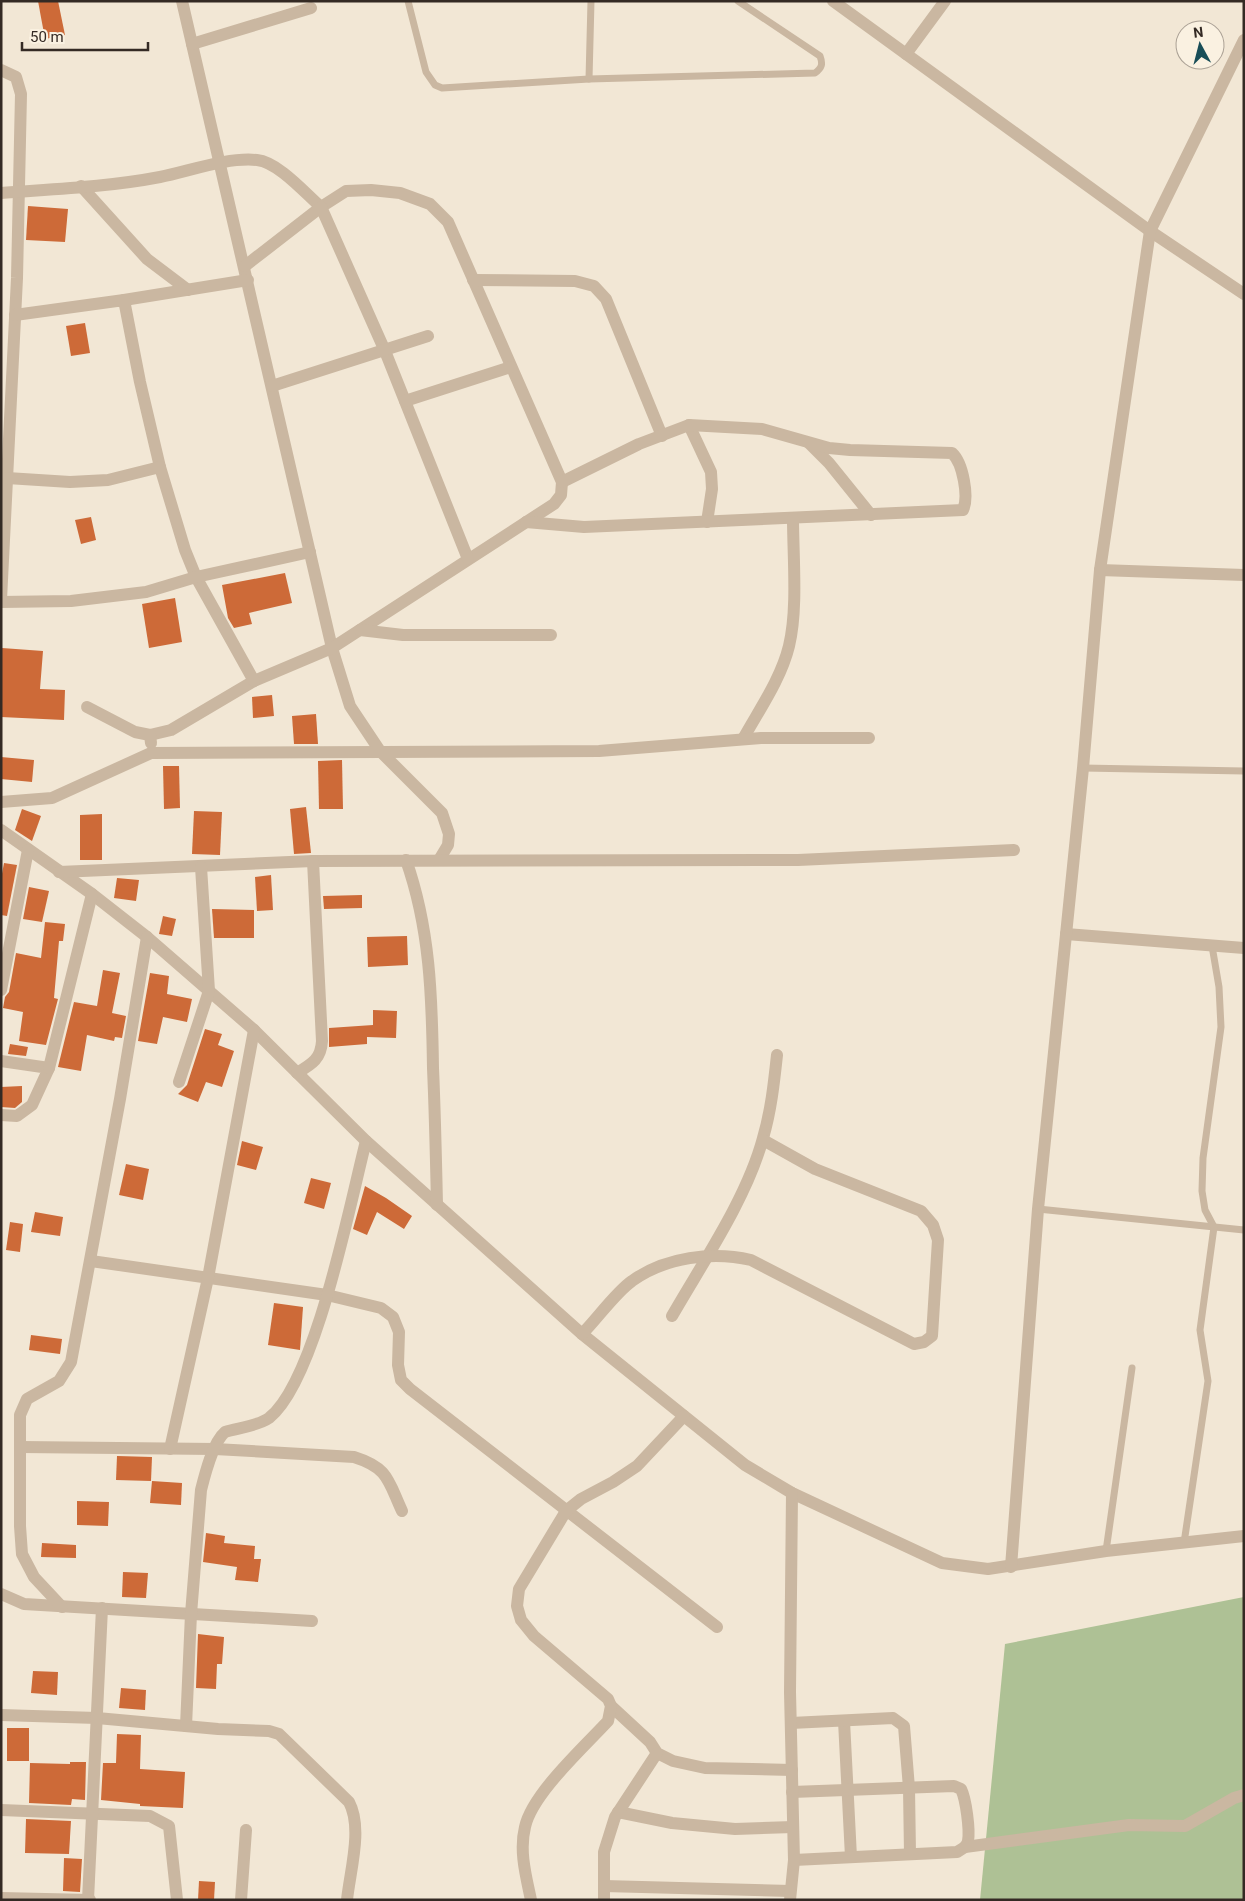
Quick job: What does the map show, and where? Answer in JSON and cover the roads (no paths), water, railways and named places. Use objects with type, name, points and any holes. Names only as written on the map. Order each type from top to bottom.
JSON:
[{"type":"street","points":[[182,1],[218,163],[245,266],[332,648],[350,706],[380,751],[442,813],[449,834],[448,845],[439,860]]},
{"type":"street","points":[[833,1],[1150,231],[1244,294]]},
{"type":"street","points":[[906,54],[944,1]]},
{"type":"street","points":[[192,44],[311,8]]},
{"type":"street","points":[[1011,1567],[1038,1209],[1083,768],[1100,570],[1150,231],[1244,40]]},
{"type":"street","points":[[1,70],[12,73],[16,77],[21,94],[15,315],[6,423],[7,478],[1,601],[71,602],[146,592],[196,577],[310,552]]},
{"type":"street","points":[[1,193],[160,177],[218,163],[258,160],[275,166],[321,207],[386,351],[468,559]]},
{"type":"street","points":[[80,186],[147,259],[188,290]]},
{"type":"street","points":[[87,707],[135,732],[150,735],[171,730],[254,681],[332,648],[554,504],[561,496],[562,482],[448,222],[430,204],[400,193],[371,190],[346,191],[321,207],[245,266]]},
{"type":"street","points":[[15,315],[248,280]]},
{"type":"street","points":[[473,280],[575,281],[594,286],[606,299],[662,436]]},
{"type":"street","points":[[124,300],[140,382],[160,467],[182,541],[196,577],[254,681]]},
{"type":"street","points":[[272,386],[428,336]]},
{"type":"street","points":[[405,401],[511,367]]},
{"type":"street","points":[[526,522],[584,527],[963,510],[967,494],[958,458],[952,453],[830,448],[762,429],[689,425],[607,459],[562,482]]},
{"type":"street","points":[[689,425],[711,472],[712,489],[707,522]]},
{"type":"street","points":[[805,440],[828,463],[871,515]]},
{"type":"street","points":[[7,478],[70,482],[108,480],[160,467]]},
{"type":"street","points":[[743,739],[780,670],[789,646],[792,620],[793,518]]},
{"type":"street","points":[[1100,570],[1244,575]]},
{"type":"street","points":[[360,630],[403,635],[551,635]]},
{"type":"street","points":[[150,735],[151,753]]},
{"type":"street","points":[[1,802],[52,798],[151,753],[273,754],[380,751],[599,751],[743,739],[869,738]]},
{"type":"street","points":[[1,830],[92,894],[147,937],[254,1030],[366,1141],[582,1334],[745,1465],[792,1493],[942,1563],[988,1569],[1106,1551],[1244,1536]]},
{"type":"street","points":[[1,990],[28,850]]},
{"type":"street","points":[[60,872],[313,861],[798,860],[1014,850]]},
{"type":"street","points":[[406,860],[422,911],[428,956],[432,1023],[437,1205]]},
{"type":"street","points":[[297,1073],[315,1062],[321,1053],[322,1047],[313,861]]},
{"type":"street","points":[[179,1082],[209,991],[201,867]]},
{"type":"street","points":[[1,1115],[17,1116],[32,1105],[48,1068],[92,894]]},
{"type":"street","points":[[1066,934],[1244,948]]},
{"type":"street","points":[[62,1607],[34,1577],[22,1554],[20,1526],[22,1447],[20,1415],[27,1399],[59,1381],[71,1362],[91,1260],[147,937]]},
{"type":"street","points":[[170,1449],[208,1278],[254,1030]]},
{"type":"street","points":[[672,1316],[748,1182],[763,1140],[771,1103],[777,1055]]},
{"type":"street","points":[[1,1061],[48,1068]]},
{"type":"street","points":[[582,1334],[632,1281],[666,1264],[707,1256],[731,1255],[751,1260],[914,1344],[924,1342],[932,1336],[938,1240],[933,1225],[922,1211],[816,1169],[763,1140]]},
{"type":"street","points":[[186,1726],[191,1614],[201,1490],[220,1436],[226,1432],[268,1419],[282,1404],[306,1359],[327,1295],[366,1141]]},
{"type":"street","points":[[91,1260],[327,1295],[381,1308],[393,1317],[399,1332],[398,1366],[401,1380],[410,1389],[717,1627]]},
{"type":"street","points":[[684,1416],[637,1466],[613,1482],[581,1498],[566,1511],[519,1589],[517,1606],[521,1620],[534,1636],[608,1699],[611,1706],[650,1742],[657,1753],[673,1761],[705,1768],[792,1770]]},
{"type":"street","points":[[22,1447],[215,1449],[354,1457],[371,1462],[384,1472],[402,1511]]},
{"type":"street","points":[[604,1886],[790,1895],[794,1860],[791,1724],[792,1493]]},
{"type":"street","points":[[1,1594],[24,1604],[312,1621]]},
{"type":"street","points":[[1,1898],[89,1900],[102,1608]]},
{"type":"street","points":[[531,1900],[522,1848],[525,1826],[534,1804],[608,1721],[611,1706]]},
{"type":"street","points":[[1,1715],[97,1718],[269,1731],[278,1734],[349,1802],[354,1811],[356,1825],[347,1900]]},
{"type":"street","points":[[791,1724],[893,1718],[900,1721],[904,1726],[909,1788],[910,1854]]},
{"type":"street","points":[[844,1720],[851,1857]]},
{"type":"street","points":[[604,1900],[604,1852],[618,1812],[657,1753]]},
{"type":"street","points":[[792,1792],[954,1786],[961,1789],[964,1796],[968,1840],[965,1848]]},
{"type":"street","points":[[794,1860],[957,1852],[965,1848],[1129,1825],[1185,1826],[1234,1798],[1244,1795]]},
{"type":"street","points":[[1,1810],[150,1816],[168,1826],[177,1900]]},
{"type":"street","points":[[618,1812],[672,1823],[735,1829],[793,1826]]},
{"type":"street","points":[[241,1900],[246,1830]]},
{"type":"lane","points":[[408,1],[426,72],[435,85],[442,88],[589,79],[815,73],[820,69],[822,62],[820,56],[738,1]]},
{"type":"lane","points":[[589,79],[591,1]]},
{"type":"lane","points":[[1083,768],[1244,771]]},
{"type":"lane","points":[[1184,1544],[1208,1380],[1200,1330],[1214,1227],[1205,1210],[1202,1191],[1203,1158],[1221,1027],[1219,987],[1212,946]]},
{"type":"lane","points":[[1038,1209],[1244,1230]]},
{"type":"lane","points":[[1106,1551],[1132,1368]]}]
